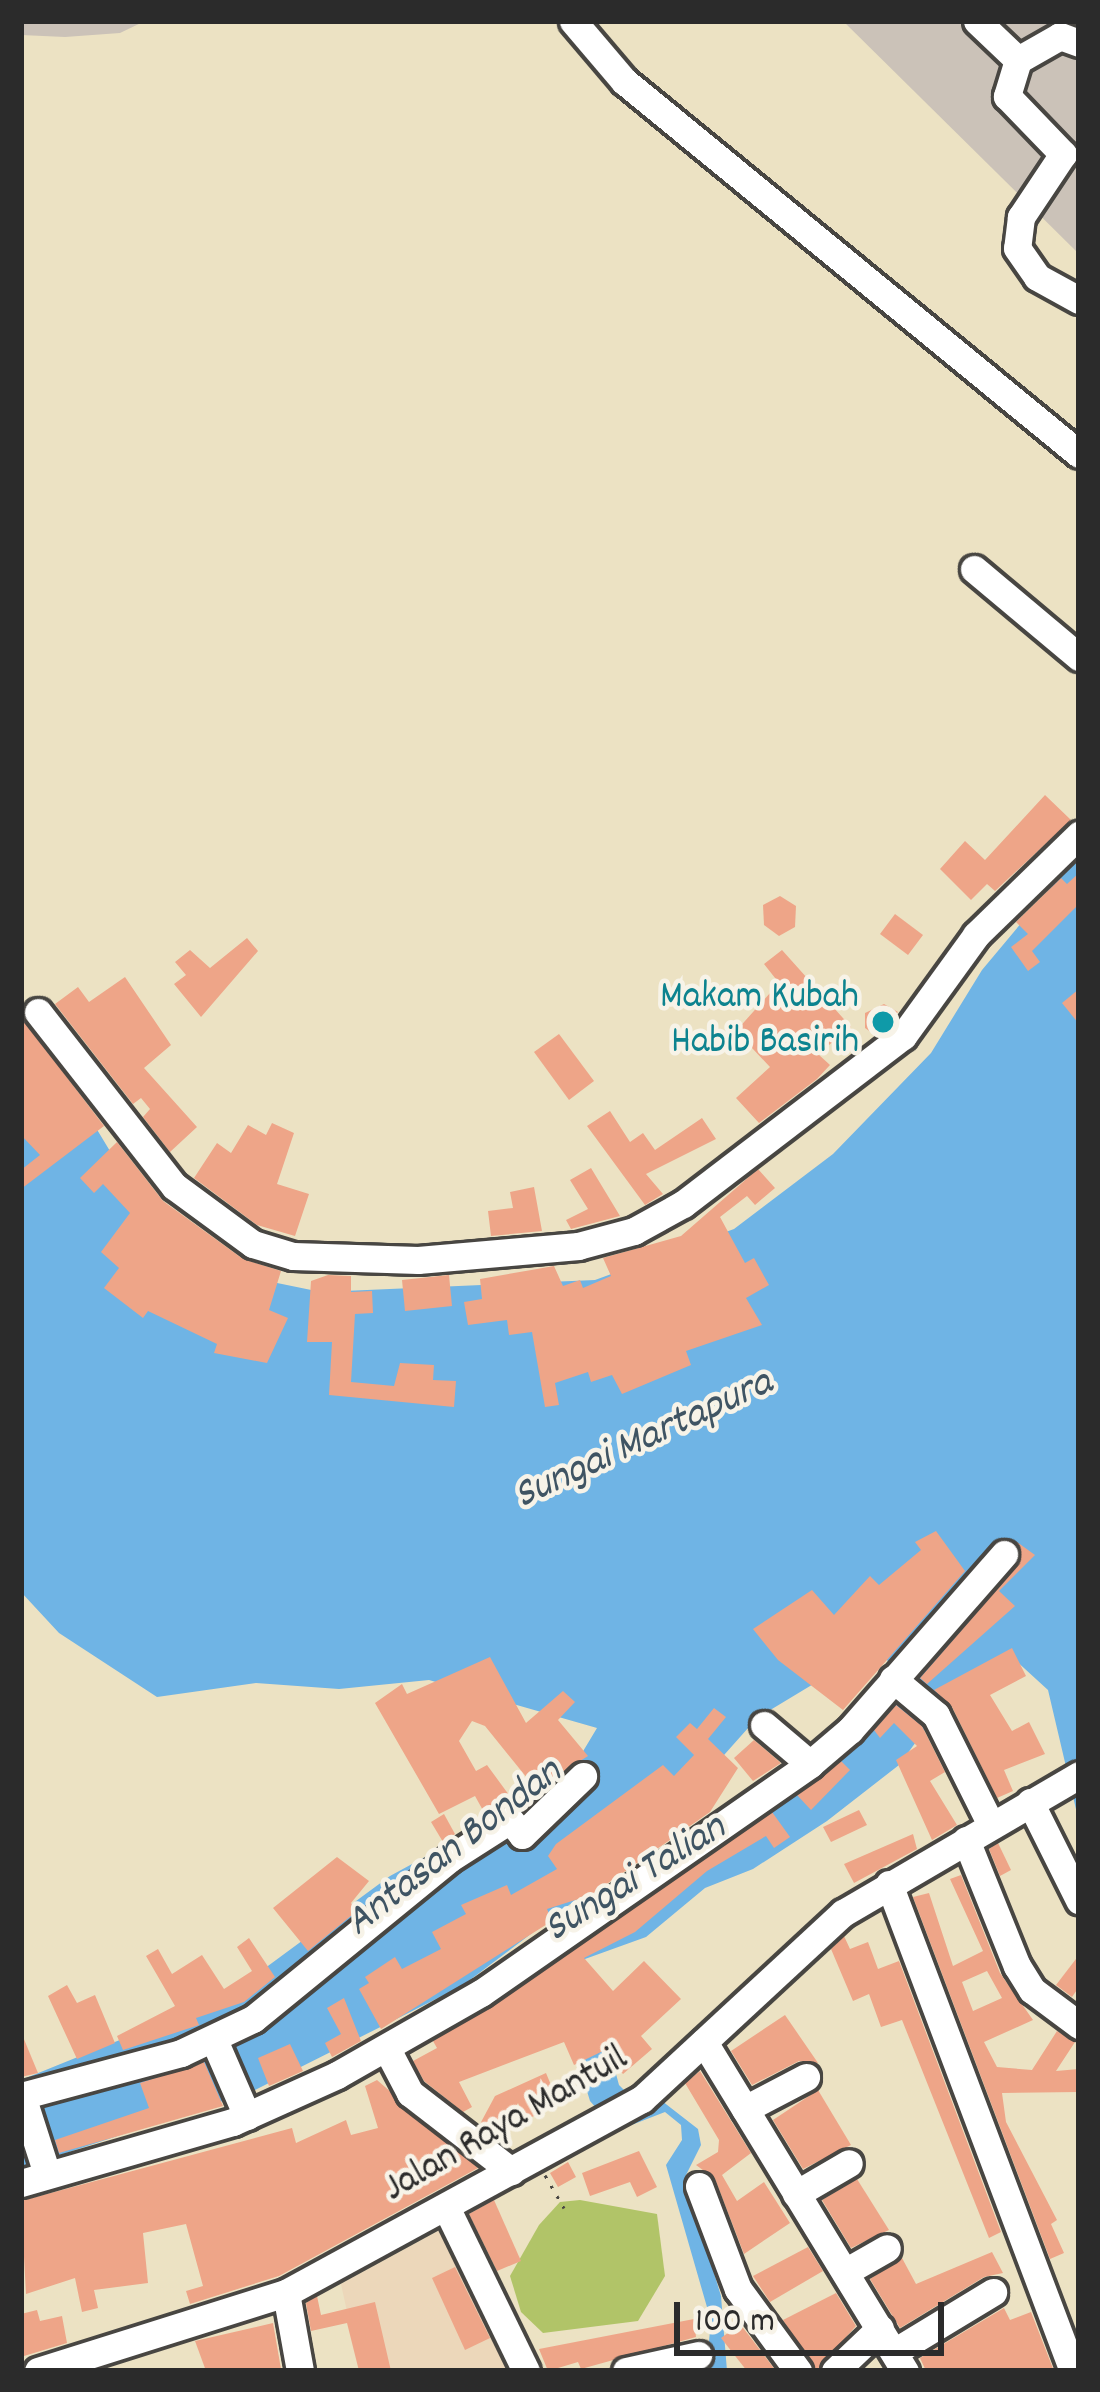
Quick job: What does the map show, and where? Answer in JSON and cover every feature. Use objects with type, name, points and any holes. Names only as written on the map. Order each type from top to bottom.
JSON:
[{"type":"street","points":[[573,21],[624,81],[1079,454]]},
{"type":"street","points":[[977,21],[1018,60]]},
{"type":"street","points":[[1079,43],[1060,36],[1018,60],[1004,89],[1070,163],[1021,217],[1018,248],[1037,277],[1079,300]]},
{"type":"street","points":[[974,569],[1073,639]]},
{"type":"street","points":[[38,1012],[185,1198],[253,1244],[334,1259],[494,1257],[605,1240],[658,1220],[903,1036],[976,935],[1079,835]]},
{"type":"street","points":[[583,1776],[522,1834],[510,1820],[449,1859],[272,2005],[214,2040],[22,2096],[34,2178],[247,2116],[387,2049],[810,1764],[1004,1554]]},
{"type":"street","points":[[892,1678],[936,1715],[990,1823]]},
{"type":"street","points":[[764,1725],[810,1764]]},
{"type":"street","name":"Jalan Raya Mantuil","points":[[38,2371],[286,2294],[642,2099],[810,1939],[890,1883],[1079,1775]]},
{"type":"street","points":[[1041,1795],[1079,1900]]},
{"type":"street","points":[[967,1840],[1017,1966],[1032,1990],[1079,2025]]},
{"type":"street","points":[[890,1883],[1073,2371]]},
{"type":"street","points":[[214,2040],[247,2116]]},
{"type":"street","points":[[704,2042],[893,2350]]},
{"type":"street","points":[[387,2049],[410,2093],[523,2165]]},
{"type":"street","points":[[745,2109],[806,2077]]},
{"type":"street","points":[[796,2194],[849,2163]]},
{"type":"street","points":[[699,2186],[738,2289],[798,2371]]},
{"type":"street","points":[[446,2207],[526,2371]]},
{"type":"street","points":[[845,2272],[887,2248]]},
{"type":"street","points":[[836,2371],[893,2350],[993,2292]]},
{"type":"street","points":[[286,2294],[300,2371]]},
{"type":"street","points":[[626,2371],[698,2355]]},
{"type":"path","points":[[523,2165],[564,2208]]},
{"type":"shaded area","points":[[21,21],[145,21],[120,33],[65,37],[21,35]]},
{"type":"shaded area","points":[[843,21],[1079,21],[1079,254]]},
{"type":"shaded area","points":[[444,2228],[518,2371],[360,2371],[341,2284]]},
{"type":"green space","points":[[580,2200],[657,2214],[665,2276],[638,2321],[543,2333],[521,2312],[510,2276],[539,2225],[560,2202]]},
{"type":"water","points":[[1079,854],[1079,1822],[1048,1690],[1013,1658],[963,1678],[899,1765],[827,1821],[753,1869],[705,1888],[646,1937],[585,1959],[619,2085],[643,2109],[662,2101],[698,2129],[701,2145],[685,2177],[721,2296],[727,2371],[706,2371],[711,2321],[666,2165],[682,2140],[681,2125],[665,2112],[616,2131],[590,2101],[550,1969],[588,1930],[811,1779],[901,1667],[882,1658],[825,1677],[757,1718],[635,1855],[462,1986],[253,2091],[21,2168],[21,2080],[226,1997],[390,1876],[528,1801],[579,1758],[597,1728],[429,1680],[339,1689],[256,1683],[157,1697],[59,1633],[21,1592],[21,1004],[139,1199],[238,1275],[321,1292],[595,1280],[734,1229],[833,1154],[931,1053],[982,970]]},
{"type":"building","points":[[1045,795],[1071,820],[995,891],[987,884],[971,900],[940,869],[965,841],[985,860]]},
{"type":"building","points":[[1079,873],[1079,904],[1032,951],[1040,962],[1028,971],[1011,947],[1028,934],[1016,922],[1061,878],[1067,884]]},
{"type":"building","points":[[780,896],[796,906],[795,927],[779,936],[764,925],[763,905]]},
{"type":"building","points":[[895,914],[923,935],[908,955],[880,934]]},
{"type":"building","points":[[247,938],[258,951],[201,1017],[174,984],[186,975],[175,962],[190,950],[210,968]]},
{"type":"building","points":[[782,950],[851,1027],[818,1054],[830,1065],[817,1079],[759,1123],[736,1098],[770,1067],[736,1031],[779,983],[764,964]]},
{"type":"building","points":[[125,977],[171,1045],[144,1068],[197,1127],[170,1152],[143,1117],[150,1109],[141,1098],[133,1104],[55,1004],[78,987],[89,1002]]},
{"type":"building","points":[[1079,989],[1079,1024],[1062,1003]]},
{"type":"building","points":[[884,1004],[898,1012],[875,1035],[865,1028],[865,1013]]},
{"type":"building","points":[[21,1017],[104,1126],[21,1189],[21,1170],[40,1155],[21,1135]]},
{"type":"building","points":[[559,1034],[594,1081],[569,1100],[534,1052]]},
{"type":"building","points":[[610,1111],[630,1142],[643,1133],[655,1150],[702,1118],[716,1139],[646,1174],[663,1194],[645,1205],[587,1126]]},
{"type":"building","points":[[272,1123],[294,1133],[277,1184],[309,1194],[295,1236],[257,1225],[194,1178],[217,1143],[231,1153],[248,1125],[266,1135]]},
{"type":"building","points":[[117,1142],[163,1201],[243,1259],[281,1271],[269,1310],[288,1318],[267,1363],[214,1353],[217,1344],[148,1311],[143,1318],[104,1288],[119,1268],[101,1252],[130,1213],[103,1184],[94,1193],[80,1178]]},
{"type":"building","points":[[591,1168],[620,1216],[571,1229],[566,1220],[588,1209],[570,1180]]},
{"type":"building","points":[[758,1169],[775,1188],[755,1205],[747,1196],[720,1217],[745,1263],[754,1258],[769,1285],[746,1298],[762,1325],[686,1351],[691,1365],[622,1394],[612,1375],[591,1382],[588,1372],[555,1383],[559,1405],[545,1407],[532,1332],[509,1335],[507,1320],[468,1325],[464,1302],[482,1299],[480,1279],[554,1266],[563,1286],[580,1280],[583,1288],[611,1276],[603,1258],[681,1236]]},
{"type":"building","points":[[534,1187],[542,1231],[491,1236],[488,1211],[513,1208],[510,1192]]},
{"type":"building","points":[[328,1275],[351,1276],[351,1292],[372,1291],[373,1313],[355,1314],[351,1382],[394,1386],[400,1363],[434,1365],[433,1380],[456,1381],[454,1407],[329,1395],[332,1342],[307,1342],[311,1281]]},
{"type":"building","points":[[449,1275],[452,1306],[405,1311],[402,1280]]},
{"type":"building","points":[[936,1531],[965,1571],[843,1710],[778,1660],[753,1629],[812,1590],[834,1615],[870,1576],[879,1585],[921,1550],[915,1542]]},
{"type":"building","points":[[1017,1542],[1035,1555],[999,1591],[1015,1606],[927,1684],[920,1678],[1018,1565]]},
{"type":"building","points":[[1012,1648],[1026,1676],[990,1695],[1012,1731],[1029,1722],[1045,1754],[1004,1770],[1013,1791],[997,1798],[952,1707],[934,1690]]},
{"type":"building","points":[[490,1657],[526,1723],[563,1691],[575,1702],[558,1720],[588,1756],[536,1789],[485,1726],[472,1721],[459,1741],[476,1771],[487,1765],[509,1795],[485,1814],[475,1796],[439,1814],[375,1703],[402,1684],[407,1694]]},
{"type":"building","points":[[896,1705],[922,1726],[945,1772],[930,1781],[957,1825],[932,1840],[896,1760],[917,1746],[894,1723],[880,1738],[874,1730]]},
{"type":"building","points":[[714,1708],[726,1717],[708,1739],[738,1768],[710,1812],[591,1895],[547,1909],[552,1921],[381,2029],[359,1989],[369,1983],[365,1977],[395,1957],[402,1969],[441,1949],[432,1932],[466,1914],[461,1905],[507,1885],[511,1895],[557,1869],[548,1856],[556,1844],[663,1765],[674,1776],[694,1755],[676,1737],[690,1723],[697,1729]]},
{"type":"building","points":[[754,1740],[781,1763],[753,1781],[734,1758]]},
{"type":"building","points":[[841,1761],[850,1770],[811,1810],[797,1795]]},
{"type":"building","points":[[859,1810],[867,1825],[831,1842],[823,1827]]},
{"type":"building","points":[[772,1812],[790,1837],[774,1848],[766,1836],[707,1871],[635,1932],[584,1958],[613,1991],[644,1961],[681,1999],[641,2036],[652,2049],[623,2074],[603,2051],[574,2065],[564,2042],[459,2082],[472,2107],[463,2112],[424,2081],[413,2061],[437,2048],[433,2041]]},
{"type":"building","points":[[444,1814],[455,1834],[443,1842],[431,1822]]},
{"type":"building","points":[[913,1834],[917,1849],[854,1883],[844,1864]]},
{"type":"building","points":[[998,1843],[1011,1870],[1000,1876],[989,1849]]},
{"type":"building","points":[[337,1857],[369,1881],[351,1903],[357,1911],[308,1951],[273,1908]]},
{"type":"building","points":[[961,1875],[1000,1973],[1033,2020],[984,2042],[997,2067],[1032,2070],[1057,2031],[1075,2042],[1056,2071],[1079,2069],[1079,2092],[1002,2093],[1006,2122],[1057,2220],[1051,2224],[1064,2253],[1050,2259],[913,1897],[929,1893],[953,1966],[983,1951],[950,1879]],"holes":[[[987,1971],[1002,1998],[973,2011],[962,1982]]]},
{"type":"building","points":[[844,1936],[850,1949],[868,1942],[878,1969],[899,1961],[1001,2232],[989,2238],[902,2020],[881,2027],[869,1994],[853,2001],[831,1949]]},
{"type":"building","points":[[249,1938],[275,1977],[244,2002],[196,2018],[199,2025],[123,2050],[117,2036],[175,2006],[146,1956],[158,1949],[172,1974],[202,1955],[224,1989],[252,1971],[237,1947]]},
{"type":"building","points":[[1079,1955],[1079,1987],[1072,1997],[1056,1985]]},
{"type":"building","points":[[67,1985],[77,2003],[95,1995],[115,2043],[77,2059],[48,1996]]},
{"type":"building","points":[[344,1998],[361,2041],[332,2057],[325,2043],[341,2034],[327,2008]]},
{"type":"building","points":[[785,2015],[818,2063],[799,2061],[752,2085],[731,2051]]},
{"type":"building","points":[[21,2032],[38,2073],[21,2077]]},
{"type":"building","points":[[290,2044],[303,2071],[269,2086],[258,2058]]},
{"type":"building","points":[[204,2062],[223,2106],[59,2153],[55,2140],[149,2108],[140,2083]]},
{"type":"building","points":[[700,2071],[751,2153],[722,2175],[737,2201],[764,2182],[790,2223],[744,2254],[715,2179],[696,2165],[718,2152],[719,2140],[685,2083]]},
{"type":"building","points":[[546,2073],[556,2097],[536,2106],[539,2114],[525,2120],[518,2103],[499,2139],[480,2124],[495,2096]]},
{"type":"building","points":[[377,2080],[478,2168],[279,2276],[190,2304],[186,2291],[203,2286],[186,2224],[143,2233],[148,2283],[94,2290],[98,2308],[82,2312],[75,2278],[26,2294],[21,2201],[292,2128],[296,2143],[346,2120],[351,2135],[378,2128],[365,2086]]},
{"type":"building","points":[[818,2090],[851,2145],[803,2169],[773,2120]]},
{"type":"building","points":[[639,2151],[657,2187],[637,2197],[630,2182],[590,2196],[582,2173]]},
{"type":"building","points":[[568,2162],[576,2177],[558,2187],[550,2173]]},
{"type":"building","points":[[857,2179],[889,2230],[851,2248],[822,2200]]},
{"type":"building","points":[[494,2200],[521,2261],[497,2271],[469,2214]]},
{"type":"building","points":[[808,2247],[823,2271],[770,2302],[753,2276]]},
{"type":"building","points":[[992,2252],[1003,2273],[984,2277],[900,2328],[870,2279],[902,2258],[916,2284]]},
{"type":"building","points":[[455,2267],[490,2338],[465,2350],[432,2278]]},
{"type":"building","points":[[836,2293],[856,2326],[816,2371],[783,2320]]},
{"type":"building","points":[[317,2296],[321,2315],[375,2302],[391,2371],[359,2371],[347,2323],[311,2331],[306,2303]]},
{"type":"building","points":[[1004,2308],[1010,2320],[1031,2312],[1054,2371],[926,2371],[920,2358]]},
{"type":"building","points":[[37,2310],[40,2321],[62,2316],[67,2343],[24,2356],[21,2314]]},
{"type":"building","points":[[694,2319],[696,2337],[581,2369],[578,2362],[548,2371],[539,2349]]},
{"type":"building","points":[[273,2323],[281,2369],[206,2371],[195,2341]]},
{"type":"building","points":[[740,2324],[776,2371],[747,2371],[721,2338]]},
{"type":"place","name":"Makam Kubah Habib Basirih","points":[[883,1022]]},
{"type":"water label","name":"Sungai Martapura","points":[[644,1441]]},
{"type":"water label","name":"Antasan Bondan","points":[[455,1849]]},
{"type":"water label","name":"Sungai Talian","points":[[636,1880]]}]
